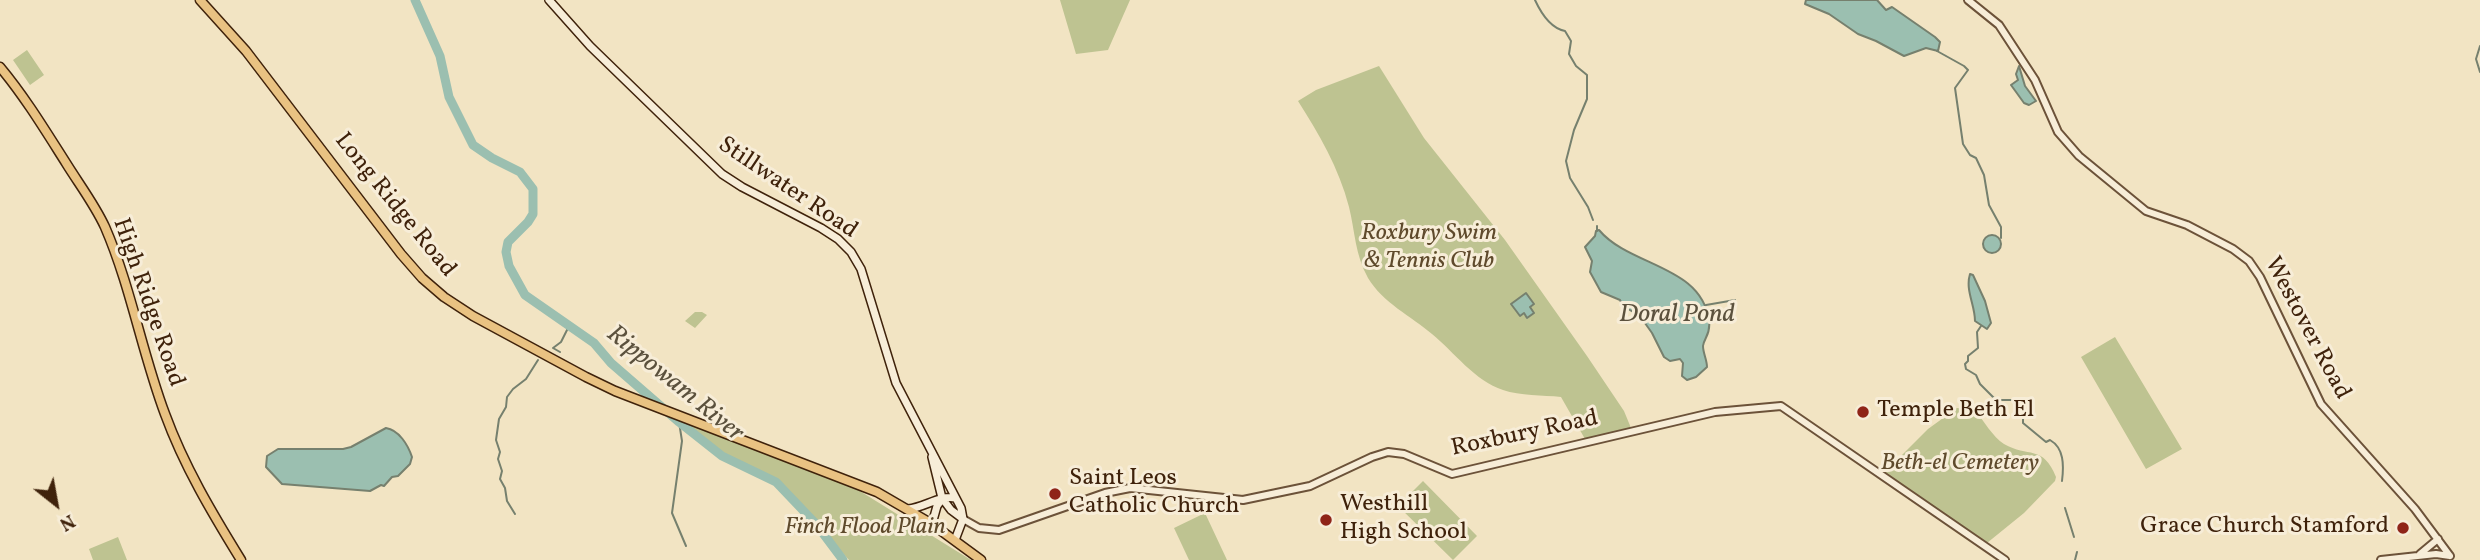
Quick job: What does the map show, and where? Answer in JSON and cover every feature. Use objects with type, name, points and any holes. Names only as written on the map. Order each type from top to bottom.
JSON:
[{"type":"main road","name":"Long Ridge Road","points":[[200,0],[246,51],[422,278],[444,297],[473,316],[586,377],[877,492],[932,524],[981,560]]},
{"type":"main road","name":"Stillwater Road","points":[[549,0],[590,46],[722,174],[821,228],[851,252],[862,269],[896,383],[932,455],[942,498]]},
{"type":"main road","name":"High Ridge Road","points":[[0,67],[32,109],[103,224],[118,260],[152,375],[177,444],[198,488],[241,560]]},
{"type":"main road","name":"Stillwater Road","points":[[932,455],[939,463],[961,508],[963,519]]},
{"type":"main road","points":[[942,498],[951,510],[963,519],[955,540]]},
{"type":"main road","points":[[932,524],[942,498]]},
{"type":"main road","points":[[908,509],[920,508],[942,498],[955,498]]},
{"type":"street","name":"Westover Road","points":[[1968,0],[1998,25],[2035,80],[2058,132],[2080,156],[2146,211],[2206,234],[2249,261],[2260,276],[2321,404],[2415,509],[2450,556],[2419,555]]},
{"type":"street","name":"Roxbury Road","points":[[963,519],[979,528],[999,530],[1105,493],[1130,488],[1243,500],[1310,486],[1388,452],[1404,454],[1452,474],[1715,412],[1781,406],[2005,560]]},
{"type":"street","points":[[2381,560],[2419,555],[2438,539]]},
{"type":"green space","points":[[1060,0],[1130,0],[1108,50],[1076,54]]},
{"type":"green space","points":[[27,50],[44,75],[30,85],[13,60]]},
{"type":"green space","name":"Roxbury Swim & Tennis Club","points":[[1379,66],[1424,138],[1505,240],[1587,356],[1624,411],[1631,428],[1585,439],[1561,397],[1510,392],[1493,386],[1374,287],[1358,252],[1340,179],[1321,139],[1298,101],[1316,90]]},
{"type":"green space","points":[[695,312],[707,315],[695,328],[685,321]]},
{"type":"green space","points":[[2115,337],[2182,449],[2146,469],[2081,357]]},
{"type":"green space","name":"Beth-el Cemetery","points":[[1957,408],[1975,410],[2000,441],[2040,456],[2046,460],[2056,477],[2024,513],[1987,543],[1884,473],[1928,429]]},
{"type":"green space","name":"Finch Flood Plain","points":[[682,422],[855,488],[971,560],[849,560],[782,485],[735,466],[685,432]]},
{"type":"green space","points":[[1423,481],[1477,536],[1453,560],[1398,506]]},
{"type":"green space","points":[[1205,513],[1227,560],[1189,560],[1174,528]]},
{"type":"green space","points":[[118,537],[127,560],[93,560],[89,549]]},
{"type":"water","points":[[1806,0],[1877,0],[1886,10],[1892,7],[1935,37],[1940,42],[1938,51],[1926,48],[1904,56],[1858,34],[1829,14],[1805,4]]},
{"type":"water","points":[[2019,66],[2025,86],[2036,101],[2029,105],[2024,103],[2011,85],[2018,80],[2016,74]]},
{"type":"water","name":"Doral Pond","points":[[1599,230],[1628,252],[1679,277],[1693,288],[1704,303],[1709,321],[1703,346],[1707,367],[1696,377],[1687,380],[1682,376],[1683,363],[1680,359],[1670,361],[1664,357],[1640,316],[1623,306],[1620,300],[1601,292],[1590,272],[1592,261],[1585,247]]},
{"type":"water","points":[[1992,235],[1998,238],[2001,244],[1998,250],[1992,253],[1986,250],[1983,244],[1986,238]]},
{"type":"water","points":[[1970,274],[1973,275],[1985,301],[1991,323],[1987,329],[1975,321],[1969,286]]},
{"type":"water","points":[[1526,293],[1534,304],[1530,307],[1534,313],[1527,318],[1524,313],[1520,316],[1511,304]]},
{"type":"water","points":[[386,428],[402,439],[412,457],[410,464],[398,476],[392,477],[384,486],[370,491],[282,484],[266,467],[267,456],[278,449],[343,449]]},
{"type":"waterway","name":"Rippowam River","points":[[415,0],[440,56],[449,97],[473,145],[520,172],[533,189],[533,214],[508,242],[506,252],[509,266],[525,295],[594,343],[611,363],[722,456],[776,482],[816,524],[843,560]]},
{"type":"waterway","points":[[1535,0],[1550,23],[1565,31],[1571,41],[1569,54],[1576,66],[1587,75],[1587,99],[1574,130],[1566,161],[1570,178],[1593,220]]},
{"type":"waterway","points":[[2480,46],[2476,59],[2480,72]]},
{"type":"waterway","points":[[1937,51],[1968,70],[1955,88],[1963,144],[1970,155],[1976,158],[1984,175],[1989,205],[2001,227],[2001,238]]},
{"type":"waterway","points":[[1597,226],[1597,231]]},
{"type":"waterway","points":[[1706,305],[1735,300]]},
{"type":"waterway","points":[[560,352],[553,348],[561,342],[569,326]]},
{"type":"waterway","points":[[1981,326],[1977,332],[1978,348],[1968,356],[1966,369],[1976,375],[1980,384],[1996,400],[2015,400],[2015,405],[2023,410],[2023,423],[2046,442],[2050,440],[2055,443],[2062,457],[2062,481]]},
{"type":"waterway","points":[[515,514],[507,501],[500,479],[502,471],[496,440],[499,419],[506,407],[507,397],[526,379],[538,360]]},
{"type":"waterway","name":"Rippowam River","points":[[679,422],[682,441],[672,513],[686,546]]},
{"type":"waterway","points":[[2065,508],[2074,537]]},
{"type":"waterway","points":[[2075,560],[2077,552]]},
{"type":"place","name":"Temple Beth El","points":[[1863,412]]},
{"type":"place","name":"Saint Leos Catholic Church","points":[[1055,494]]},
{"type":"place","name":"Westhill High School","points":[[1326,520]]},
{"type":"place","name":"Grace Church Stamford","points":[[2403,528]]}]
